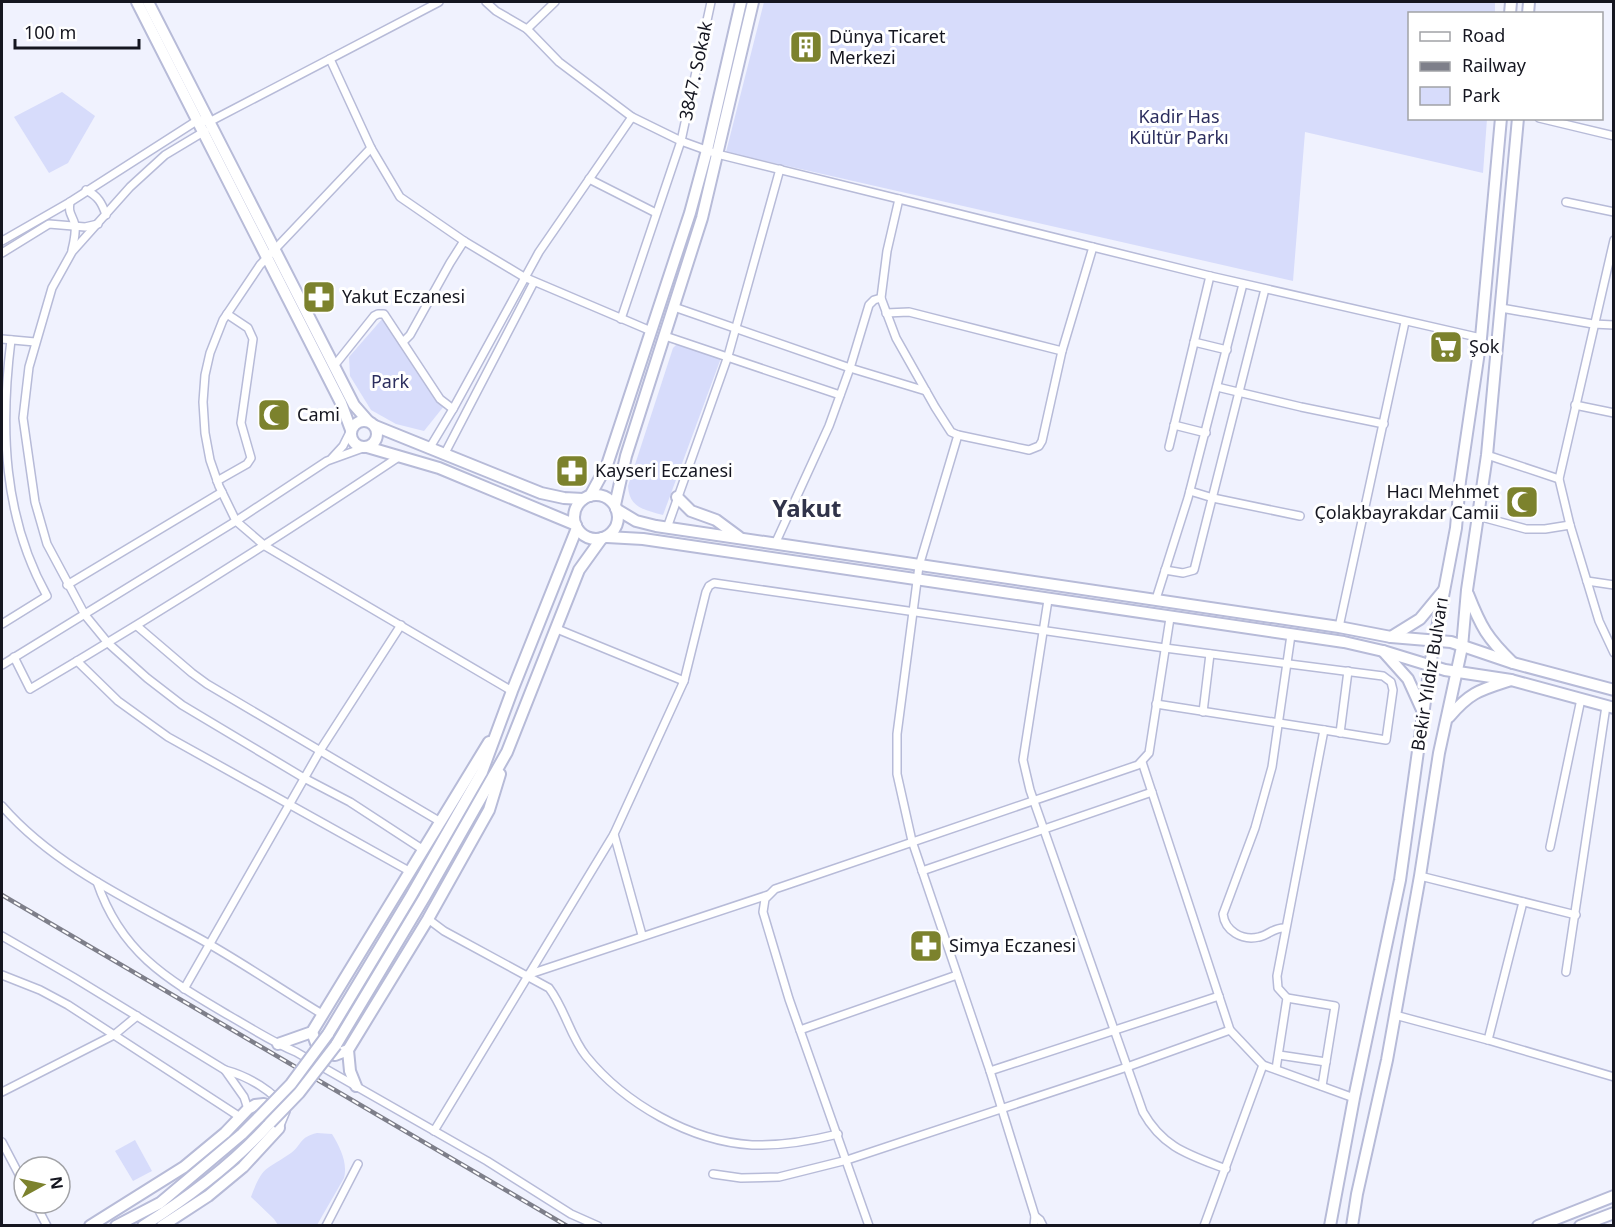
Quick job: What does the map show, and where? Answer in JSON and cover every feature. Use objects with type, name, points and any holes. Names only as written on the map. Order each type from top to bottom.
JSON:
[{"type":"street","points":[[137,2],[204,121],[204,132],[357,410],[371,424],[377,439],[365,447],[327,461]]},
{"type":"street","points":[[148,2],[341,402],[352,441],[365,447],[439,468],[576,526],[585,536],[592,539],[643,539],[1344,642],[1457,672],[1511,680],[1610,707],[1566,972]]},
{"type":"street","points":[[2,241],[204,121],[439,2]]},
{"type":"street","points":[[486,2],[496,11],[527,29],[559,62],[632,117],[681,141],[712,152],[1243,284],[1480,338]]},
{"type":"street","points":[[527,29],[555,2]]},
{"type":"street","name":"3847. Sokak","points":[[621,319],[681,141],[711,2]]},
{"type":"street","points":[[356,1086],[350,1071],[348,1050],[428,919],[489,810],[507,752],[581,566],[616,526],[618,519],[616,507],[626,456],[702,218],[712,152],[741,2]]},
{"type":"street","points":[[116,1226],[160,1203],[242,1134],[291,1084],[328,1034],[482,772],[576,526],[575,510],[587,497],[607,465],[712,152],[753,2]]},
{"type":"street","points":[[330,59],[371,148],[400,196],[464,242],[524,277],[651,331]]},
{"type":"street","points":[[429,449],[524,277],[632,117]]},
{"type":"street","name":"Bekir Yıldız Bulvarı","points":[[1330,1226],[1354,1098],[1400,880],[1430,665],[1456,528],[1460,481],[1480,338],[1501,120]]},
{"type":"street","name":"Bekir Yıldız Bulvarı","points":[[1352,1226],[1395,1015],[1439,753],[1462,647],[1467,590],[1487,455],[1518,120]]},
{"type":"street","points":[[1547,120],[1614,136]]},
{"type":"street","points":[[204,132],[165,155],[130,188],[72,252],[52,288],[29,367],[23,418],[35,502],[47,543],[85,615],[108,643],[183,705],[304,778],[350,802],[422,849]]},
{"type":"street","points":[[371,148],[254,272],[227,314],[210,353],[204,387],[205,433],[217,481],[236,521],[265,546],[512,691]]},
{"type":"street","points":[[667,528],[728,356],[780,169]]},
{"type":"street","points":[[589,179],[657,213]]},
{"type":"street","points":[[86,190],[102,203],[106,215]]},
{"type":"street","points":[[899,199],[887,251],[881,298],[896,338],[951,432],[958,435],[1015,448],[1029,450],[1037,448],[1042,441],[1062,351],[1093,247]]},
{"type":"street","points":[[70,202],[69,212],[75,225],[72,252]]},
{"type":"street","points":[[1566,202],[1614,212]]},
{"type":"street","points":[[2,253],[49,224],[85,227],[99,224]]},
{"type":"street","points":[[1614,240],[1559,479],[1570,525],[1599,621],[1614,653]]},
{"type":"street","points":[[403,342],[411,335],[464,242]]},
{"type":"street","points":[[1169,447],[1210,276]]},
{"type":"street","points":[[444,455],[534,282]]},
{"type":"street","points":[[1156,599],[1190,491],[1243,284]]},
{"type":"street","points":[[1165,570],[1183,573],[1194,570],[1265,289]]},
{"type":"street","points":[[775,544],[829,426],[869,305],[881,298]]},
{"type":"street","points":[[674,307],[850,368],[926,391]]},
{"type":"street","points":[[1501,308],[1593,324],[1614,325]]},
{"type":"street","points":[[886,313],[909,312],[1062,351]]},
{"type":"street","points":[[217,481],[247,464],[251,458],[241,423],[253,339],[248,328],[227,314]]},
{"type":"street","points":[[334,366],[374,316],[384,314],[440,399],[453,409]]},
{"type":"street","points":[[1339,627],[1405,322]]},
{"type":"street","points":[[665,336],[840,395]]},
{"type":"street","points":[[2,339],[35,342]]},
{"type":"street","points":[[2,624],[47,596],[32,567],[20,535],[4,460],[2,416],[11,340]]},
{"type":"street","points":[[1194,342],[1227,350]]},
{"type":"street","points":[[1217,387],[1384,424]]},
{"type":"street","points":[[1575,405],[1614,413]]},
{"type":"street","points":[[2,665],[236,521],[327,461],[340,450],[358,422],[371,424],[541,493],[564,498],[604,496],[636,520],[667,528],[1156,599],[1391,637],[1450,642],[1513,663],[1614,690]]},
{"type":"street","points":[[1174,425],[1206,433]]},
{"type":"street","points":[[958,435],[919,566],[896,748],[899,788],[912,841],[1002,1108],[1035,1216],[1034,1226]]},
{"type":"street","points":[[1487,455],[1559,479]]},
{"type":"street","points":[[14,657],[30,689],[137,626],[265,546],[400,456]]},
{"type":"street","points":[[1190,491],[1300,516]]},
{"type":"street","points":[[68,585],[222,492]]},
{"type":"street","points":[[677,497],[691,511],[716,520],[741,539]]},
{"type":"street","points":[[1478,516],[1532,530],[1570,525]]},
{"type":"street","points":[[1587,581],[1614,585]]},
{"type":"street","points":[[434,1131],[614,834],[684,681],[706,592],[714,583],[1166,648],[1383,676],[1391,682],[1393,690],[1386,740],[1156,704]]},
{"type":"street","points":[[1391,637],[1420,619],[1444,590]]},
{"type":"street","points":[[1467,590],[1480,623],[1492,643],[1513,663]]},
{"type":"street","points":[[1048,600],[1023,760],[1027,779],[1143,1112],[1158,1134],[1178,1150],[1226,1169]]},
{"type":"street","points":[[869,1226],[800,1030],[763,912],[764,903],[775,889],[1134,767],[1142,762],[1149,753],[1170,618]]},
{"type":"street","points":[[184,989],[321,749],[401,625]]},
{"type":"street","points":[[137,626],[207,684],[321,749],[439,821]]},
{"type":"street","points":[[557,629],[684,681]]},
{"type":"street","points":[[1285,927],[1278,928],[1264,936],[1252,938],[1230,930],[1224,921],[1223,914],[1255,828],[1272,766],[1291,635]]},
{"type":"street","points":[[1383,651],[1408,679],[1423,712]]},
{"type":"street","points":[[1203,711],[1210,654]]},
{"type":"street","points":[[77,661],[118,701],[168,737],[408,871]]},
{"type":"street","points":[[1340,733],[1348,672]]},
{"type":"street","points":[[1446,720],[1464,700],[1477,691],[1511,680]]},
{"type":"street","points":[[1550,847],[1581,699]]},
{"type":"street","points":[[278,1044],[312,1032],[408,871],[500,724]]},
{"type":"street","points":[[1322,1086],[1335,1006],[1287,998],[1280,992],[1276,983],[1324,730]]},
{"type":"street","points":[[143,1226],[174,1206],[275,1126],[336,1045],[424,898],[507,752]]},
{"type":"street","points":[[1142,762],[1230,1030],[1263,1065],[1354,1098]]},
{"type":"street","points":[[922,871],[1152,792]]},
{"type":"street","points":[[2,806],[35,838],[97,882],[209,945],[322,1014]]},
{"type":"street","points":[[614,834],[642,935]]},
{"type":"street","points":[[1420,876],[1576,915]]},
{"type":"street","points":[[97,882],[118,927],[130,943],[152,966],[184,989],[488,1161],[571,1214],[598,1226]]},
{"type":"street","points":[[527,975],[768,895]]},
{"type":"street","points":[[1488,1040],[1523,902]]},
{"type":"street","points":[[428,919],[444,931],[549,988],[560,1004],[578,1044],[592,1063],[629,1096],[669,1121],[715,1138],[750,1144],[801,1142],[838,1134]]},
{"type":"street","points":[[2,936],[225,1070],[243,1075],[280,1101],[286,1111],[243,1167],[208,1196],[162,1226]]},
{"type":"street","points":[[2,975],[55,997],[244,1113]]},
{"type":"street","points":[[800,1030],[957,975]]},
{"type":"street","points":[[990,1071],[1219,996]]},
{"type":"street","points":[[1276,1069],[1287,998]]},
{"type":"street","points":[[1395,1015],[1614,1077]]},
{"type":"street","points":[[2,1092],[114,1035],[137,1017]]},
{"type":"street","points":[[713,1174],[741,1178],[779,1177],[847,1160],[1127,1067],[1230,1030]]},
{"type":"street","points":[[312,1032],[323,1053],[334,1055],[348,1050]]},
{"type":"street","points":[[1279,1055],[1326,1062]]},
{"type":"street","points":[[1204,1226],[1263,1065]]},
{"type":"street","points":[[225,1070],[244,1097],[244,1113]]},
{"type":"street","points":[[90,1226],[184,1167],[255,1105],[264,1104],[275,1112],[278,1118],[275,1126]]},
{"type":"street","points":[[2,1142],[12,1161]]},
{"type":"street","points":[[326,1226],[358,1164]]},
{"type":"street","points":[[1538,1226],[1614,1196]]},
{"type":"street","points":[[1580,1226],[1614,1213]]},
{"type":"street","points":[[1035,1216],[1043,1226]]},
{"type":"green space","name":"Kadir Has Kültür Parkı","points":[[764,2],[1495,2],[1495,12],[1408,12],[1408,120],[1487,120],[1483,173],[1305,132],[1293,281],[726,152]]},
{"type":"green space","points":[[62,92],[95,116],[68,163],[49,173],[14,117]]},
{"type":"green space","name":"Park","points":[[383,318],[444,406],[424,431],[396,424],[371,410],[350,376],[349,357]]},
{"type":"green space","points":[[683,343],[721,358],[663,515],[635,504],[631,499],[628,486],[673,348]]},
{"type":"green space","points":[[317,1133],[332,1134],[344,1161],[344,1178],[317,1225],[278,1225],[251,1197],[255,1187],[266,1170],[295,1150],[304,1139]]},
{"type":"green space","points":[[135,1140],[152,1171],[133,1181],[115,1151]]},
{"type":"railway","points":[[2,895],[567,1226]]},
{"type":"place","name":"Dünya Ticaret Merkezi","points":[[806,47]]},
{"type":"place","name":"Yakut Eczanesi","points":[[319,297]]},
{"type":"place","name":"Şok","points":[[1446,347]]},
{"type":"place","name":"Cami","points":[[274,415]]},
{"type":"place","name":"Kayseri Eczanesi","points":[[572,471]]},
{"type":"place","name":"Hacı Mehmet Çolakbayrakdar Camii","points":[[1522,502]]},
{"type":"place","name":"Simya Eczanesi","points":[[926,946]]},
{"type":"district","name":"Yakut","points":[[807,509]]}]
